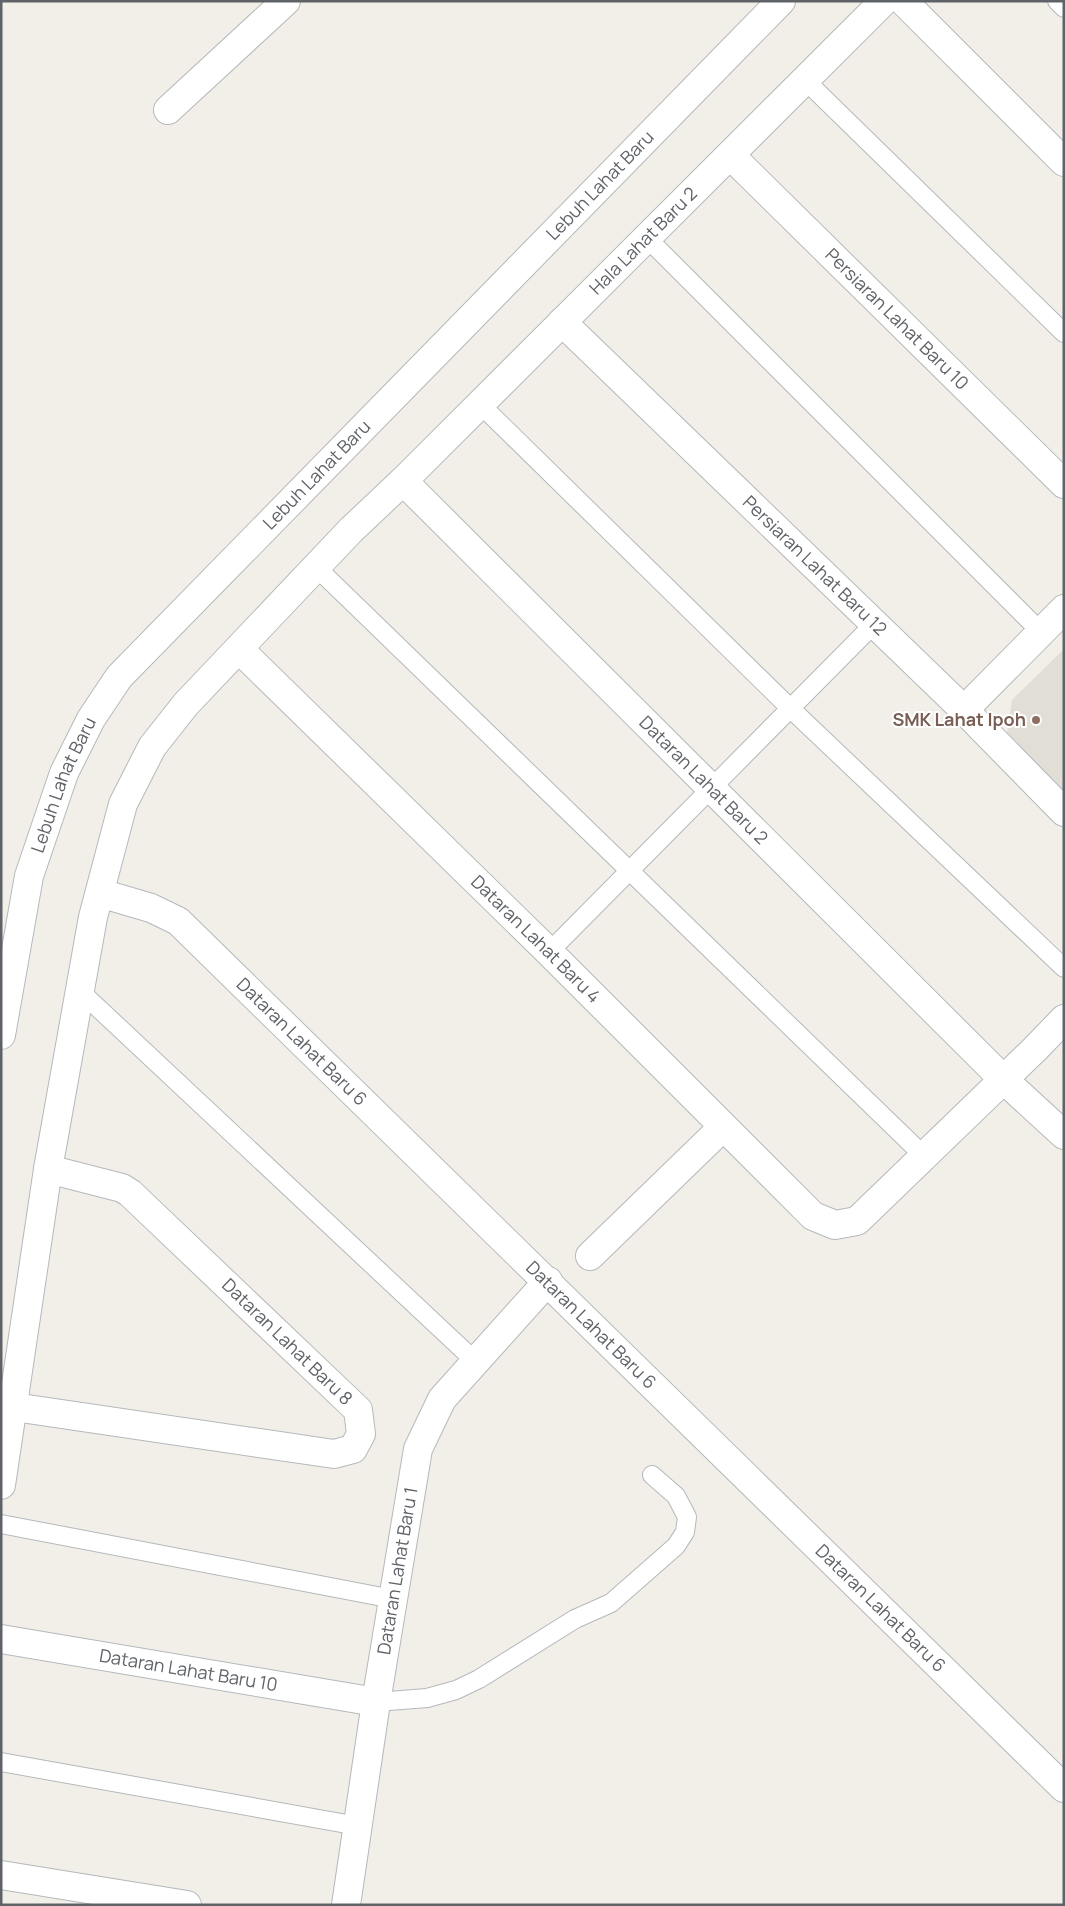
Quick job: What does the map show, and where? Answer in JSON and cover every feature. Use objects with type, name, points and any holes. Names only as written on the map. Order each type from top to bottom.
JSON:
[{"type":"street","points":[[168,110],[286,1]]},
{"type":"street","name":"Lebuh Lahat Baru","points":[[1,1035],[29,876],[64,773],[91,720],[120,677],[781,1]]},
{"type":"street","name":"Hala Lahat Baru 2","points":[[1,1485],[48,1169],[93,917],[123,804],[152,747],[186,704],[350,530],[403,481],[884,1]]},
{"type":"street","points":[[903,1],[1064,162]]},
{"type":"street","name":"Persiaran Lahat Baru 10","points":[[730,155],[1064,484]]},
{"type":"street","name":"Persiaran Lahat Baru 12","points":[[562,322],[964,710],[1064,812]]},
{"type":"street","name":"Dataran Lahat Baru 2","points":[[403,481],[1003,1079],[1064,1135]]},
{"type":"street","points":[[964,710],[1064,609]]},
{"type":"street","name":"Dataran Lahat Baru 4","points":[[239,649],[548,952],[813,1216],[835,1225],[857,1220],[924,1156]]},
{"type":"street","name":"Dataran Lahat Baru 6","points":[[100,893],[151,908],[178,921],[1064,1788]]},
{"type":"street","points":[[924,1156],[1064,1019]]},
{"type":"street","points":[[590,1256],[723,1127]]},
{"type":"street","name":"Dataran Lahat Baru 8","points":[[14,1407],[334,1454],[353,1449],[361,1434],[358,1410],[130,1193],[122,1188],[48,1169]]},
{"type":"street","name":"Dataran Lahat Baru 1","points":[[346,1905],[376,1702],[418,1449],[442,1399],[548,1281]]},
{"type":"street","name":"Dataran Lahat Baru 10","points":[[1,1639],[376,1702]]},
{"type":"street","points":[[1,1876],[187,1905]]},
{"type":"lane","points":[[1057,1],[1064,8]]},
{"type":"lane","points":[[805,80],[1064,332]]},
{"type":"lane","points":[[647,238],[1041,632]]},
{"type":"lane","points":[[480,404],[791,709],[1064,968]]},
{"type":"lane","points":[[316,567],[924,1156]]},
{"type":"lane","points":[[548,952],[874,624]]},
{"type":"lane","points":[[80,991],[476,1362]]},
{"type":"lane","points":[[376,1702],[427,1698],[456,1690],[480,1679],[575,1619],[611,1603],[676,1546],[685,1532],[686,1516],[676,1496],[652,1475]]},
{"type":"lane","points":[[1,1524],[393,1599]]},
{"type":"lane","points":[[1,1762],[358,1826]]},
{"type":"shaded area","name":"SMK Lahat Ipoh","points":[[1064,649],[1064,798],[1006,740],[1012,700]]},
{"type":"place","name":"SMK Lahat Ipoh","points":[[1036,720]]}]
